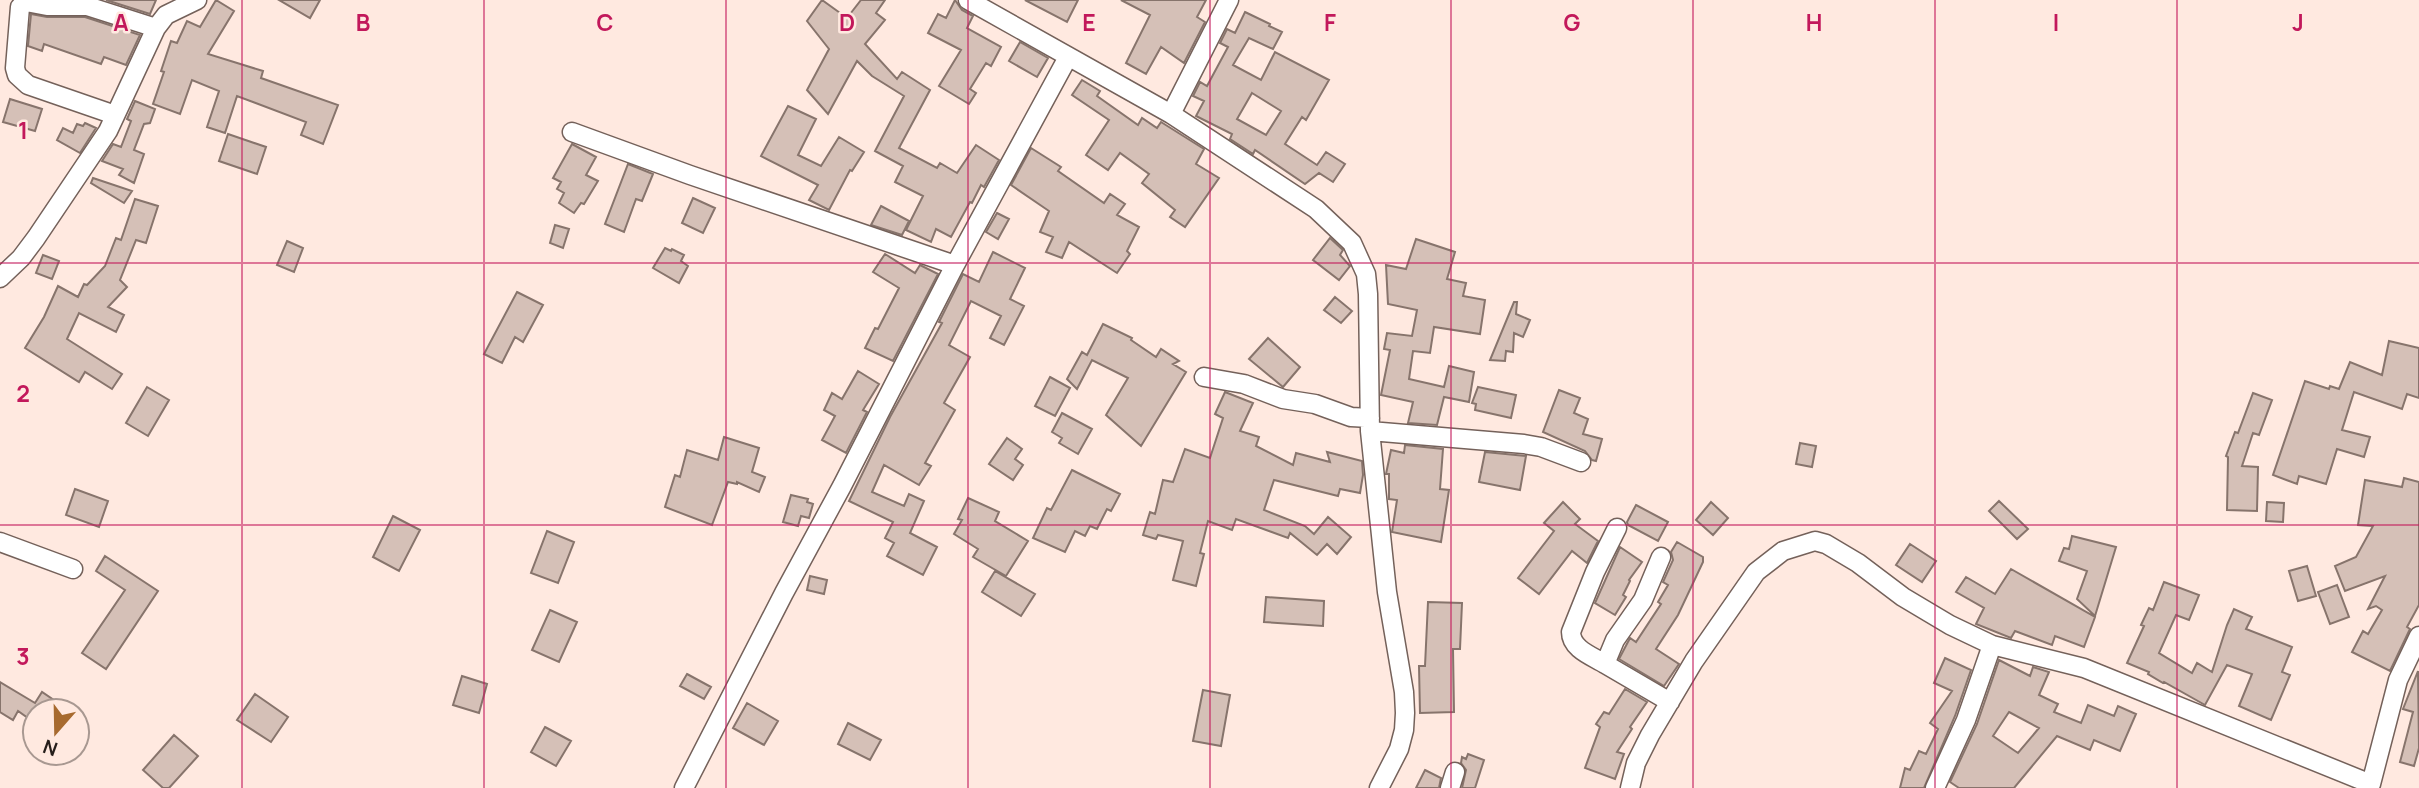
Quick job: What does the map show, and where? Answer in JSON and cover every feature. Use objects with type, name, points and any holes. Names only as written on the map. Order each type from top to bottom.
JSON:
[{"type":"street","points":[[0,278],[36,239],[108,131],[156,28],[166,15],[197,0]]},
{"type":"street","points":[[968,0],[1171,114],[1315,209],[1352,243],[1366,274],[1370,425],[1387,593],[1404,692],[1404,730],[1399,749],[1379,788]]},
{"type":"street","points":[[1171,114],[1228,0]]},
{"type":"street","points":[[115,115],[29,85],[17,75],[15,68],[21,4],[26,2],[49,6],[87,6],[156,28]]},
{"type":"street","points":[[684,788],[955,265],[1068,57]]},
{"type":"street","points":[[572,132],[955,265]]},
{"type":"street","points":[[1204,377],[1244,384],[1283,399],[1315,404],[1370,425],[1524,444],[1541,447],[1581,462]]},
{"type":"street","points":[[1617,528],[1595,572],[1571,632],[1571,640],[1574,645],[1670,702]]},
{"type":"street","points":[[1630,788],[1636,763],[1650,734],[1694,661],[1756,572],[1783,551],[1815,541],[1826,544],[1903,597],[1950,625],[1992,645],[2084,667],[2371,786],[2398,680],[2419,636]]},
{"type":"street","points":[[0,542],[74,569]]},
{"type":"street","points":[[1605,664],[1615,640],[1643,600],[1661,557]]},
{"type":"street","points":[[1935,788],[1966,720],[1992,645]]},
{"type":"building","points":[[106,0],[156,0],[150,14]]},
{"type":"building","points":[[216,0],[234,11],[208,54],[263,71],[261,78],[338,105],[323,144],[301,135],[306,122],[237,96],[225,133],[207,127],[219,91],[192,80],[180,114],[153,104],[171,41],[177,43],[187,21],[200,27]]},
{"type":"building","points":[[279,0],[320,0],[310,18]]},
{"type":"building","points":[[822,0],[847,18],[861,0],[885,0],[876,13],[885,20],[865,44],[897,79],[902,72],[930,90],[899,148],[937,168],[940,163],[957,173],[976,145],[999,160],[984,187],[981,185],[972,203],[970,202],[951,237],[936,229],[931,242],[906,230],[923,196],[895,182],[903,166],[875,151],[904,96],[872,76],[857,61],[828,114],[807,90],[829,49],[807,21]]},
{"type":"building","points":[[955,0],[962,10],[973,16],[967,28],[1001,47],[991,66],[986,63],[970,89],[976,93],[969,104],[939,86],[961,50],[928,33],[938,14],[946,18]]},
{"type":"building","points":[[1025,0],[1078,0],[1067,22]]},
{"type":"building","points":[[1121,0],[1206,0],[1197,17],[1205,22],[1184,63],[1161,47],[1146,74],[1126,63],[1150,15]]},
{"type":"building","points":[[1245,12],[1282,32],[1273,49],[1249,38],[1233,65],[1261,80],[1275,52],[1329,80],[1306,120],[1302,117],[1285,144],[1317,165],[1326,152],[1345,164],[1333,182],[1319,173],[1305,184],[1255,150],[1253,154],[1230,139],[1232,134],[1196,116],[1204,101],[1193,96],[1200,82],[1207,86],[1228,47],[1220,43],[1227,29],[1235,33]],"holes":[[[1252,93],[1281,111],[1266,135],[1237,119]]]},
{"type":"building","points":[[31,14],[47,17],[85,17],[140,35],[126,65],[104,57],[101,64],[44,44],[42,51],[28,46]]},
{"type":"building","points":[[1020,42],[1048,58],[1037,77],[1009,61]]},
{"type":"building","points":[[1082,80],[1100,91],[1097,96],[1138,125],[1142,118],[1157,128],[1161,122],[1204,149],[1196,164],[1219,178],[1185,227],[1170,217],[1175,210],[1142,183],[1149,174],[1120,153],[1108,170],[1086,155],[1109,120],[1072,95]]},
{"type":"building","points":[[10,99],[42,109],[35,131],[3,122]]},
{"type":"building","points":[[135,101],[155,109],[150,123],[144,124],[134,150],[144,154],[134,183],[119,175],[123,169],[102,161],[113,144],[121,147],[131,121],[127,119]]},
{"type":"building","points":[[788,106],[816,119],[798,155],[821,166],[839,137],[864,152],[852,171],[850,170],[829,210],[809,200],[818,185],[761,156]]},
{"type":"building","points":[[85,123],[96,128],[80,153],[57,140],[63,128],[73,133],[77,124],[83,126]]},
{"type":"building","points":[[228,134],[266,147],[257,174],[219,161]]},
{"type":"building","points":[[572,144],[596,157],[586,175],[598,181],[584,204],[581,203],[574,213],[559,203],[564,193],[557,189],[561,182],[553,178]]},
{"type":"building","points":[[1031,148],[1061,167],[1058,171],[1104,203],[1110,194],[1125,204],[1117,215],[1139,227],[1127,251],[1130,254],[1117,273],[1069,242],[1062,258],[1046,252],[1053,237],[1040,232],[1049,211],[1011,185]]},
{"type":"building","points":[[628,164],[653,174],[642,201],[636,199],[624,232],[605,224]]},
{"type":"building","points":[[93,178],[132,191],[124,203],[91,183]]},
{"type":"building","points":[[693,198],[715,208],[703,233],[682,223]]},
{"type":"building","points":[[135,199],[158,206],[146,243],[136,240],[120,280],[127,287],[108,307],[124,315],[116,332],[79,313],[67,339],[122,374],[112,389],[85,372],[79,382],[25,348],[44,317],[58,286],[78,297],[84,284],[87,285],[105,266],[116,238],[121,240]]},
{"type":"building","points":[[881,206],[909,221],[902,235],[871,225]]},
{"type":"building","points":[[997,213],[1009,219],[998,239],[986,232]]},
{"type":"building","points":[[555,225],[569,229],[563,248],[550,243]]},
{"type":"building","points":[[1330,238],[1343,250],[1340,255],[1350,266],[1339,280],[1313,260]]},
{"type":"building","points":[[1416,239],[1455,252],[1447,279],[1466,283],[1463,296],[1485,300],[1480,334],[1434,327],[1430,353],[1413,351],[1409,379],[1444,387],[1449,366],[1474,372],[1469,402],[1444,397],[1437,425],[1408,423],[1413,402],[1381,395],[1390,350],[1384,349],[1387,333],[1412,336],[1417,310],[1388,304],[1386,265],[1406,269]]},
{"type":"building","points":[[287,241],[303,248],[294,272],[277,265]]},
{"type":"building","points":[[665,248],[684,255],[681,261],[688,266],[679,283],[653,268]]},
{"type":"building","points":[[993,252],[1025,268],[1010,299],[1024,306],[1004,345],[990,338],[1001,316],[971,301],[949,345],[970,357],[944,403],[955,410],[925,463],[931,466],[919,485],[884,465],[872,492],[904,506],[909,494],[924,501],[910,533],[937,547],[923,575],[887,556],[894,543],[885,538],[893,522],[849,501],[890,417],[942,323],[939,322],[963,274],[979,282]]},
{"type":"building","points":[[885,254],[915,273],[920,265],[938,274],[893,361],[865,348],[899,288],[873,272]]},
{"type":"building","points":[[43,255],[59,261],[52,279],[36,273]]},
{"type":"building","points":[[517,292],[543,305],[523,342],[515,337],[502,363],[484,354]]},
{"type":"building","points":[[1335,297],[1352,311],[1341,323],[1324,310]]},
{"type":"building","points":[[1514,302],[1517,302],[1516,314],[1530,320],[1523,337],[1514,333],[1513,352],[1506,351],[1505,361],[1490,360]]},
{"type":"building","points":[[1103,324],[1132,338],[1131,340],[1156,357],[1161,349],[1179,361],[1173,364],[1186,372],[1141,446],[1106,415],[1128,378],[1092,360],[1077,389],[1067,379],[1082,352],[1087,355]]},
{"type":"building","points":[[1268,338],[1300,367],[1283,387],[1249,359]]},
{"type":"building","points":[[2389,341],[2419,348],[2419,398],[2407,394],[2402,409],[2354,392],[2342,430],[2370,437],[2364,457],[2337,449],[2326,484],[2299,476],[2297,484],[2273,475],[2305,381],[2329,389],[2330,386],[2339,389],[2350,362],[2382,375]]},
{"type":"building","points":[[858,371],[879,384],[863,410],[867,412],[846,453],[822,440],[835,416],[824,410],[832,393],[842,399]]},
{"type":"building","points":[[1050,377],[1070,388],[1055,416],[1035,406]]},
{"type":"building","points":[[147,387],[169,400],[148,436],[126,423]]},
{"type":"building","points":[[1478,387],[1516,395],[1511,418],[1475,410],[1476,404],[1472,403]]},
{"type":"building","points":[[1559,390],[1580,398],[1574,413],[1588,419],[1583,434],[1602,439],[1596,461],[1585,451],[1543,432]]},
{"type":"building","points":[[1225,392],[1253,403],[1240,431],[1259,437],[1256,446],[1293,465],[1296,453],[1330,462],[1327,452],[1362,461],[1360,493],[1340,489],[1338,496],[1274,480],[1264,510],[1305,526],[1314,534],[1328,517],[1351,537],[1337,554],[1327,544],[1317,555],[1290,533],[1288,538],[1236,519],[1232,530],[1208,521],[1196,586],[1173,580],[1183,541],[1158,535],[1156,539],[1143,535],[1150,512],[1155,514],[1163,480],[1173,482],[1185,449],[1210,458],[1223,418],[1215,414]]},
{"type":"building","points":[[2253,393],[2272,400],[2259,435],[2253,433],[2242,466],[2258,467],[2257,511],[2227,510],[2226,456]]},
{"type":"building","points":[[1062,413],[1092,429],[1078,454],[1059,443],[1062,438],[1052,432]]},
{"type":"building","points":[[724,437],[759,448],[752,472],[765,477],[759,492],[737,482],[728,482],[712,525],[665,507],[675,475],[680,477],[687,450],[718,460]]},
{"type":"building","points":[[1007,438],[1022,449],[1015,459],[1023,465],[1013,480],[989,464]]},
{"type":"building","points":[[1800,443],[1816,446],[1812,467],[1796,464]]},
{"type":"building","points":[[1405,445],[1443,449],[1440,489],[1449,490],[1441,542],[1392,532],[1397,500],[1389,499],[1389,474],[1386,474],[1391,450],[1404,453]]},
{"type":"building","points":[[1485,452],[1526,456],[1520,490],[1479,482]]},
{"type":"building","points":[[1072,470],[1120,494],[1111,511],[1107,509],[1097,529],[1090,526],[1085,536],[1075,531],[1065,552],[1033,538],[1047,508],[1051,510]]},
{"type":"building","points":[[2404,478],[2419,482],[2419,605],[2407,627],[2410,629],[2390,671],[2352,652],[2363,631],[2368,634],[2382,610],[2376,606],[2368,609],[2385,576],[2345,591],[2335,566],[2356,557],[2373,526],[2358,525],[2365,480],[2402,487]]},
{"type":"building","points":[[75,489],[108,501],[99,527],[66,515]]},
{"type":"building","points":[[791,495],[808,499],[807,502],[813,504],[809,518],[801,516],[798,526],[783,522]]},
{"type":"building","points":[[968,498],[999,512],[995,521],[1028,541],[1006,576],[973,557],[978,549],[954,534],[962,520],[958,519]]},
{"type":"building","points":[[1999,501],[2028,529],[2017,539],[1989,511]]},
{"type":"building","points":[[1563,502],[1580,519],[1575,524],[1598,541],[1587,563],[1572,551],[1539,594],[1518,578],[1554,531],[1544,523]]},
{"type":"building","points":[[1711,502],[1728,518],[1713,535],[1696,520]]},
{"type":"building","points":[[2267,502],[2284,503],[2283,522],[2266,521]]},
{"type":"building","points":[[1636,505],[1668,522],[1658,541],[1628,525]]},
{"type":"building","points":[[393,516],[420,530],[399,571],[373,557]]},
{"type":"building","points":[[547,531],[574,542],[558,583],[531,573]]},
{"type":"building","points":[[2072,536],[2116,547],[2095,616],[2077,599],[2087,571],[2059,561],[2064,548],[2069,549]]},
{"type":"building","points":[[1677,542],[1703,557],[1703,562],[1678,615],[1656,649],[1679,664],[1664,686],[1619,659],[1630,638],[1636,642],[1661,604],[1658,602],[1668,585],[1663,582],[1673,560],[1671,552]]},
{"type":"building","points":[[1910,544],[1936,561],[1922,582],[1896,565]]},
{"type":"building","points":[[1620,547],[1642,562],[1629,580],[1623,595],[1626,597],[1615,615],[1595,603]]},
{"type":"building","points":[[105,556],[158,591],[106,669],[82,653],[125,590],[96,571]]},
{"type":"building","points":[[2307,566],[2316,596],[2298,601],[2289,571]]},
{"type":"building","points":[[2011,569],[2095,617],[2084,647],[2055,636],[2052,645],[2015,631],[2011,638],[1976,624],[1984,608],[1956,592],[1966,577],[1995,594]]},
{"type":"building","points":[[995,571],[1035,594],[1021,616],[982,592]]},
{"type":"building","points":[[810,576],[827,580],[824,594],[807,590]]},
{"type":"building","points":[[2164,582],[2199,595],[2189,620],[2176,615],[2159,653],[2192,673],[2197,663],[2212,672],[2234,609],[2252,617],[2246,629],[2292,647],[2282,672],[2290,675],[2271,720],[2239,706],[2252,674],[2227,665],[2205,705],[2163,683],[2148,674],[2149,672],[2127,663],[2144,626],[2141,625],[2149,608],[2153,610]]},
{"type":"building","points":[[2337,585],[2349,617],[2330,624],[2318,592]]},
{"type":"building","points":[[1266,597],[1324,601],[1323,626],[1264,622]]},
{"type":"building","points":[[1428,602],[1462,603],[1460,649],[1453,649],[1454,712],[1420,713],[1419,666],[1425,666]]},
{"type":"building","points":[[550,610],[577,622],[559,662],[532,650]]},
{"type":"building","points":[[1945,658],[1971,670],[1955,716],[1924,788],[1900,788],[1905,768],[1910,770],[1919,751],[1926,754],[1938,729],[1930,723],[1952,691],[1934,683]]},
{"type":"building","points":[[1999,660],[2030,676],[2033,667],[2049,672],[2039,695],[2058,704],[2054,712],[2081,723],[2088,705],[2114,716],[2118,706],[2136,714],[2120,751],[2094,740],[2090,750],[2057,736],[2014,788],[1959,788],[1950,782],[1977,724]],"holes":[[[2009,712],[2039,728],[2018,753],[1993,736]]]},
{"type":"building","points":[[2418,671],[2419,748],[2414,766],[2400,762],[2413,712],[2403,709]]},
{"type":"building","points":[[687,674],[711,687],[704,699],[680,686]]},
{"type":"building","points":[[462,676],[487,684],[479,713],[453,705]]},
{"type":"building","points":[[0,682],[25,697],[21,697],[21,713],[18,711],[13,720],[0,712]]},
{"type":"building","points":[[1625,689],[1647,702],[1617,752],[1624,754],[1615,779],[1585,768],[1600,727],[1596,724],[1604,712],[1609,714]]},
{"type":"building","points":[[1203,690],[1230,695],[1221,746],[1193,741]]},
{"type":"building","points":[[255,694],[288,717],[271,742],[237,720]]},
{"type":"building","points":[[747,703],[778,721],[764,745],[733,728]]},
{"type":"building","points":[[848,723],[881,740],[870,760],[838,744]]},
{"type":"building","points":[[545,727],[571,741],[556,766],[531,752]]},
{"type":"building","points":[[174,735],[198,756],[169,788],[163,788],[143,770]]},
{"type":"building","points":[[1468,754],[1484,760],[1475,788],[1462,788],[1466,770],[1461,763],[1462,757],[1466,759]]},
{"type":"building","points":[[1425,770],[1441,778],[1439,788],[1416,788]]}]
